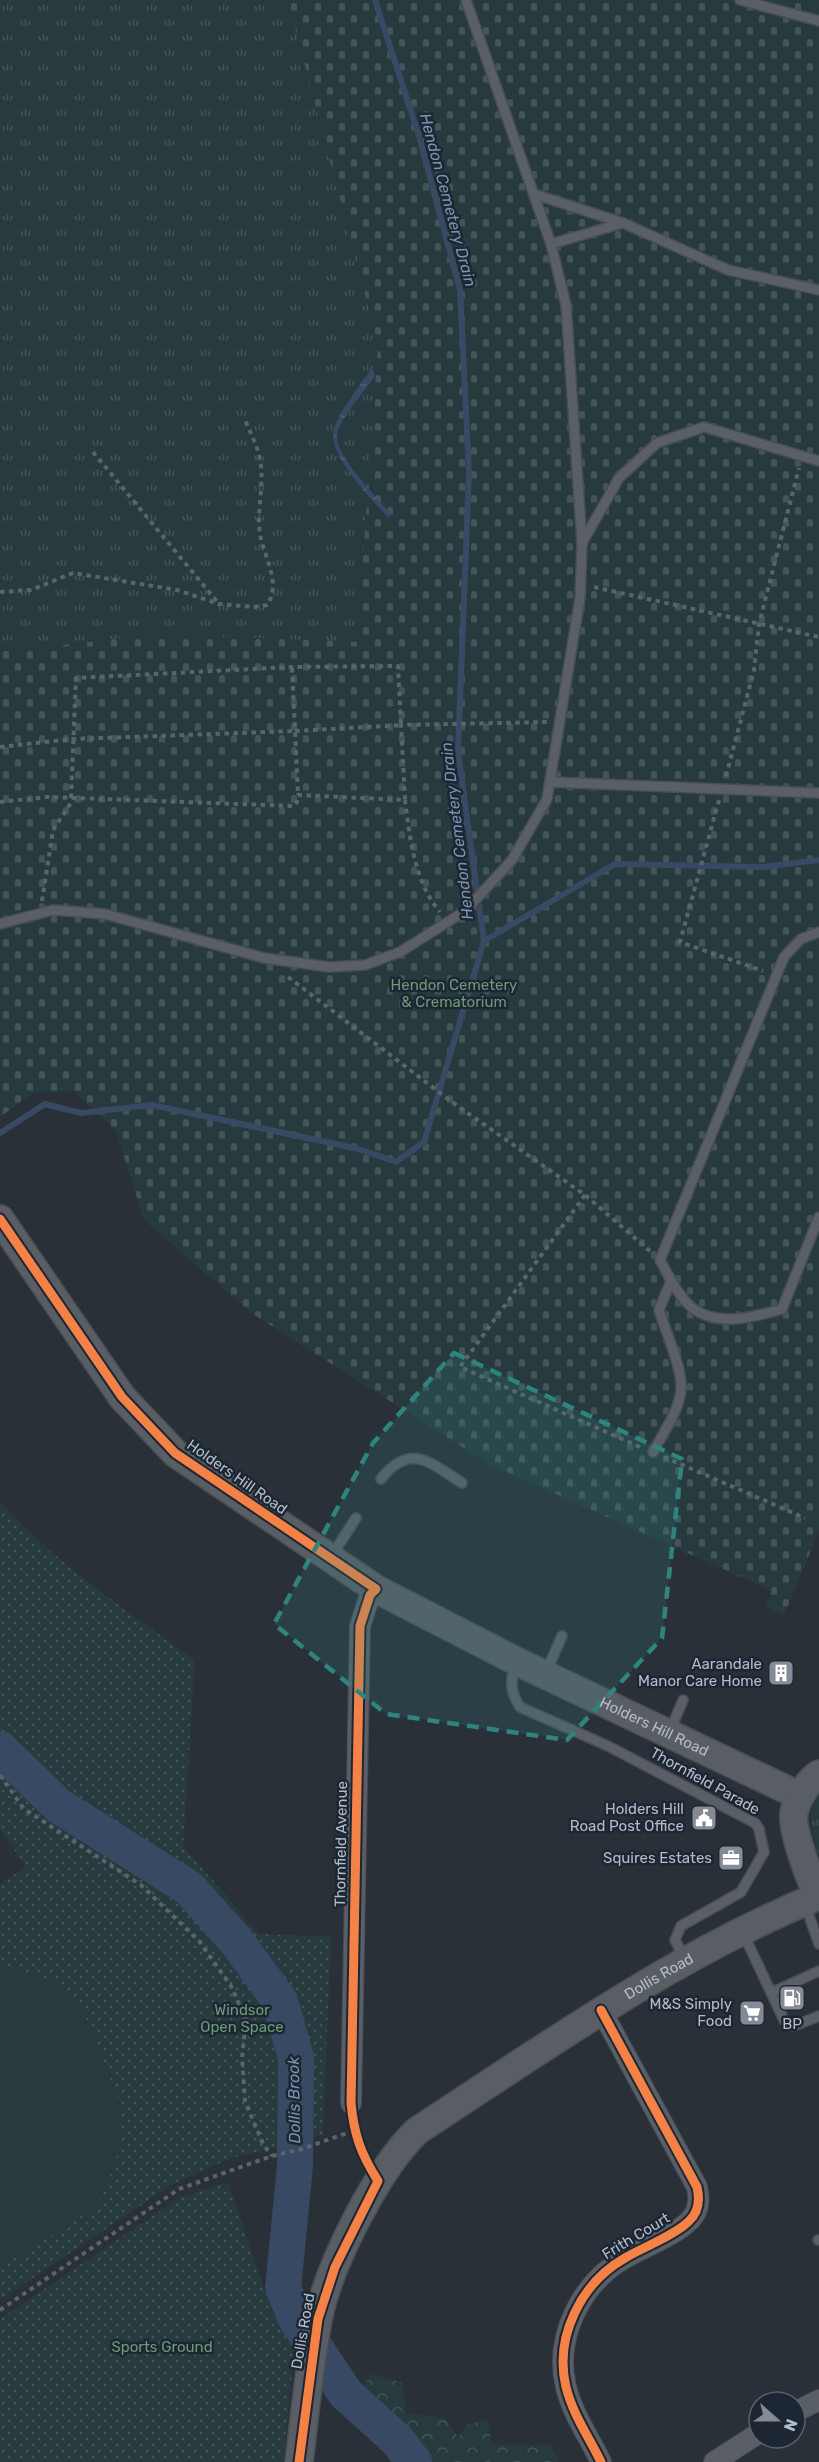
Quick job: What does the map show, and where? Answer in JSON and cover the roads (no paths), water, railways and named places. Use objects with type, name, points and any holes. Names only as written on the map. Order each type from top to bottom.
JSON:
[{"type":"main road","name":"Holders Hill Road","points":[[0,1219],[122,1397],[175,1452],[376,1589],[516,1661],[800,1796]]},
{"type":"main road","points":[[814,1898],[794,1814],[800,1796],[811,1779],[819,1774]]},
{"type":"main road","name":"Dollis Road","points":[[300,2453],[318,2319],[326,2290],[348,2239],[378,2181],[403,2145],[417,2131],[601,2010],[686,1960],[814,1898]]},
{"type":"street","name":"Thornfield Avenue","points":[[351,2103],[360,1626],[370,1595],[376,1589]]},
{"type":"street","name":"Frith Court","points":[[601,2010],[697,2187],[699,2197],[698,2206],[688,2223],[622,2259],[594,2282],[575,2311],[568,2330],[563,2365],[566,2386],[577,2418],[601,2462]]},
{"type":"street","points":[[714,2462],[747,2441]]},
{"type":"lane","points":[[0,924],[52,910],[105,914],[264,958],[329,967],[365,965],[400,952],[465,911],[512,860],[546,799],[580,598],[582,543],[566,305],[551,244],[466,0]]},
{"type":"lane","points":[[740,0],[819,21]]},
{"type":"lane","points":[[534,194],[623,223],[728,270],[819,290]]},
{"type":"lane","points":[[551,244],[623,223]]},
{"type":"lane","points":[[582,543],[619,478],[657,443],[704,427],[819,461]]},
{"type":"lane","points":[[550,783],[819,793]]},
{"type":"lane","points":[[819,932],[801,939],[784,957],[660,1260],[688,1305],[705,1315],[749,1319],[782,1309],[819,1216]]},
{"type":"lane","points":[[653,1452],[676,1407],[681,1389],[680,1375],[659,1310],[671,1281]]},
{"type":"lane","points":[[381,1479],[398,1460],[408,1457],[433,1464],[462,1483]]},
{"type":"lane","points":[[330,1559],[356,1518]]},
{"type":"lane","points":[[545,1674],[562,1636]]},
{"type":"lane","name":"Thornfield Parade","points":[[516,1661],[510,1680],[513,1696],[520,1707],[608,1746],[755,1823],[759,1829],[764,1852],[741,1892],[681,1926],[675,1940],[686,1960]]},
{"type":"lane","points":[[669,1733],[683,1700]]},
{"type":"lane","points":[[814,1898],[819,1944]]},
{"type":"lane","points":[[742,1931],[785,2022],[794,2026],[819,2016]]},
{"type":"lane","points":[[771,1993],[819,1971]]},
{"type":"water","points":[[372,368],[375,376],[343,420],[337,434],[342,453],[367,487],[391,514],[388,518],[353,478],[338,454],[334,442],[333,432],[339,418]]},
{"type":"waterway","name":"Hendon Cemetery Drain","points":[[0,1133],[45,1104],[81,1113],[152,1105],[359,1149],[396,1162],[424,1142],[484,941],[458,752],[469,472],[460,290],[419,136],[375,0]]},
{"type":"waterway","points":[[484,941],[615,864],[763,867],[819,860]]},
{"type":"waterway","name":"Dollis Brook","points":[[0,1749],[59,1806],[189,1888],[237,1942],[280,2001],[296,2058],[295,2166],[283,2288],[296,2319],[346,2394],[397,2440],[414,2462]]},
{"type":"place","name":"Aarandale Manor Care Home","points":[[781,1673]]},
{"type":"place","name":"Holders Hill Road Post Office","points":[[704,1818]]},
{"type":"place","name":"Squires Estates","points":[[731,1858]]},
{"type":"place","name":"BP","points":[[792,1998]]},
{"type":"place","name":"M&S Simply Food","points":[[752,2013]]},
{"type":"park label","name":"Hendon Cemetery & Crematorium","points":[[454,994]]},
{"type":"park label","name":"Windsor Open Space","points":[[242,2018]]},
{"type":"park label","name":"Sports Ground","points":[[162,2347]]}]
